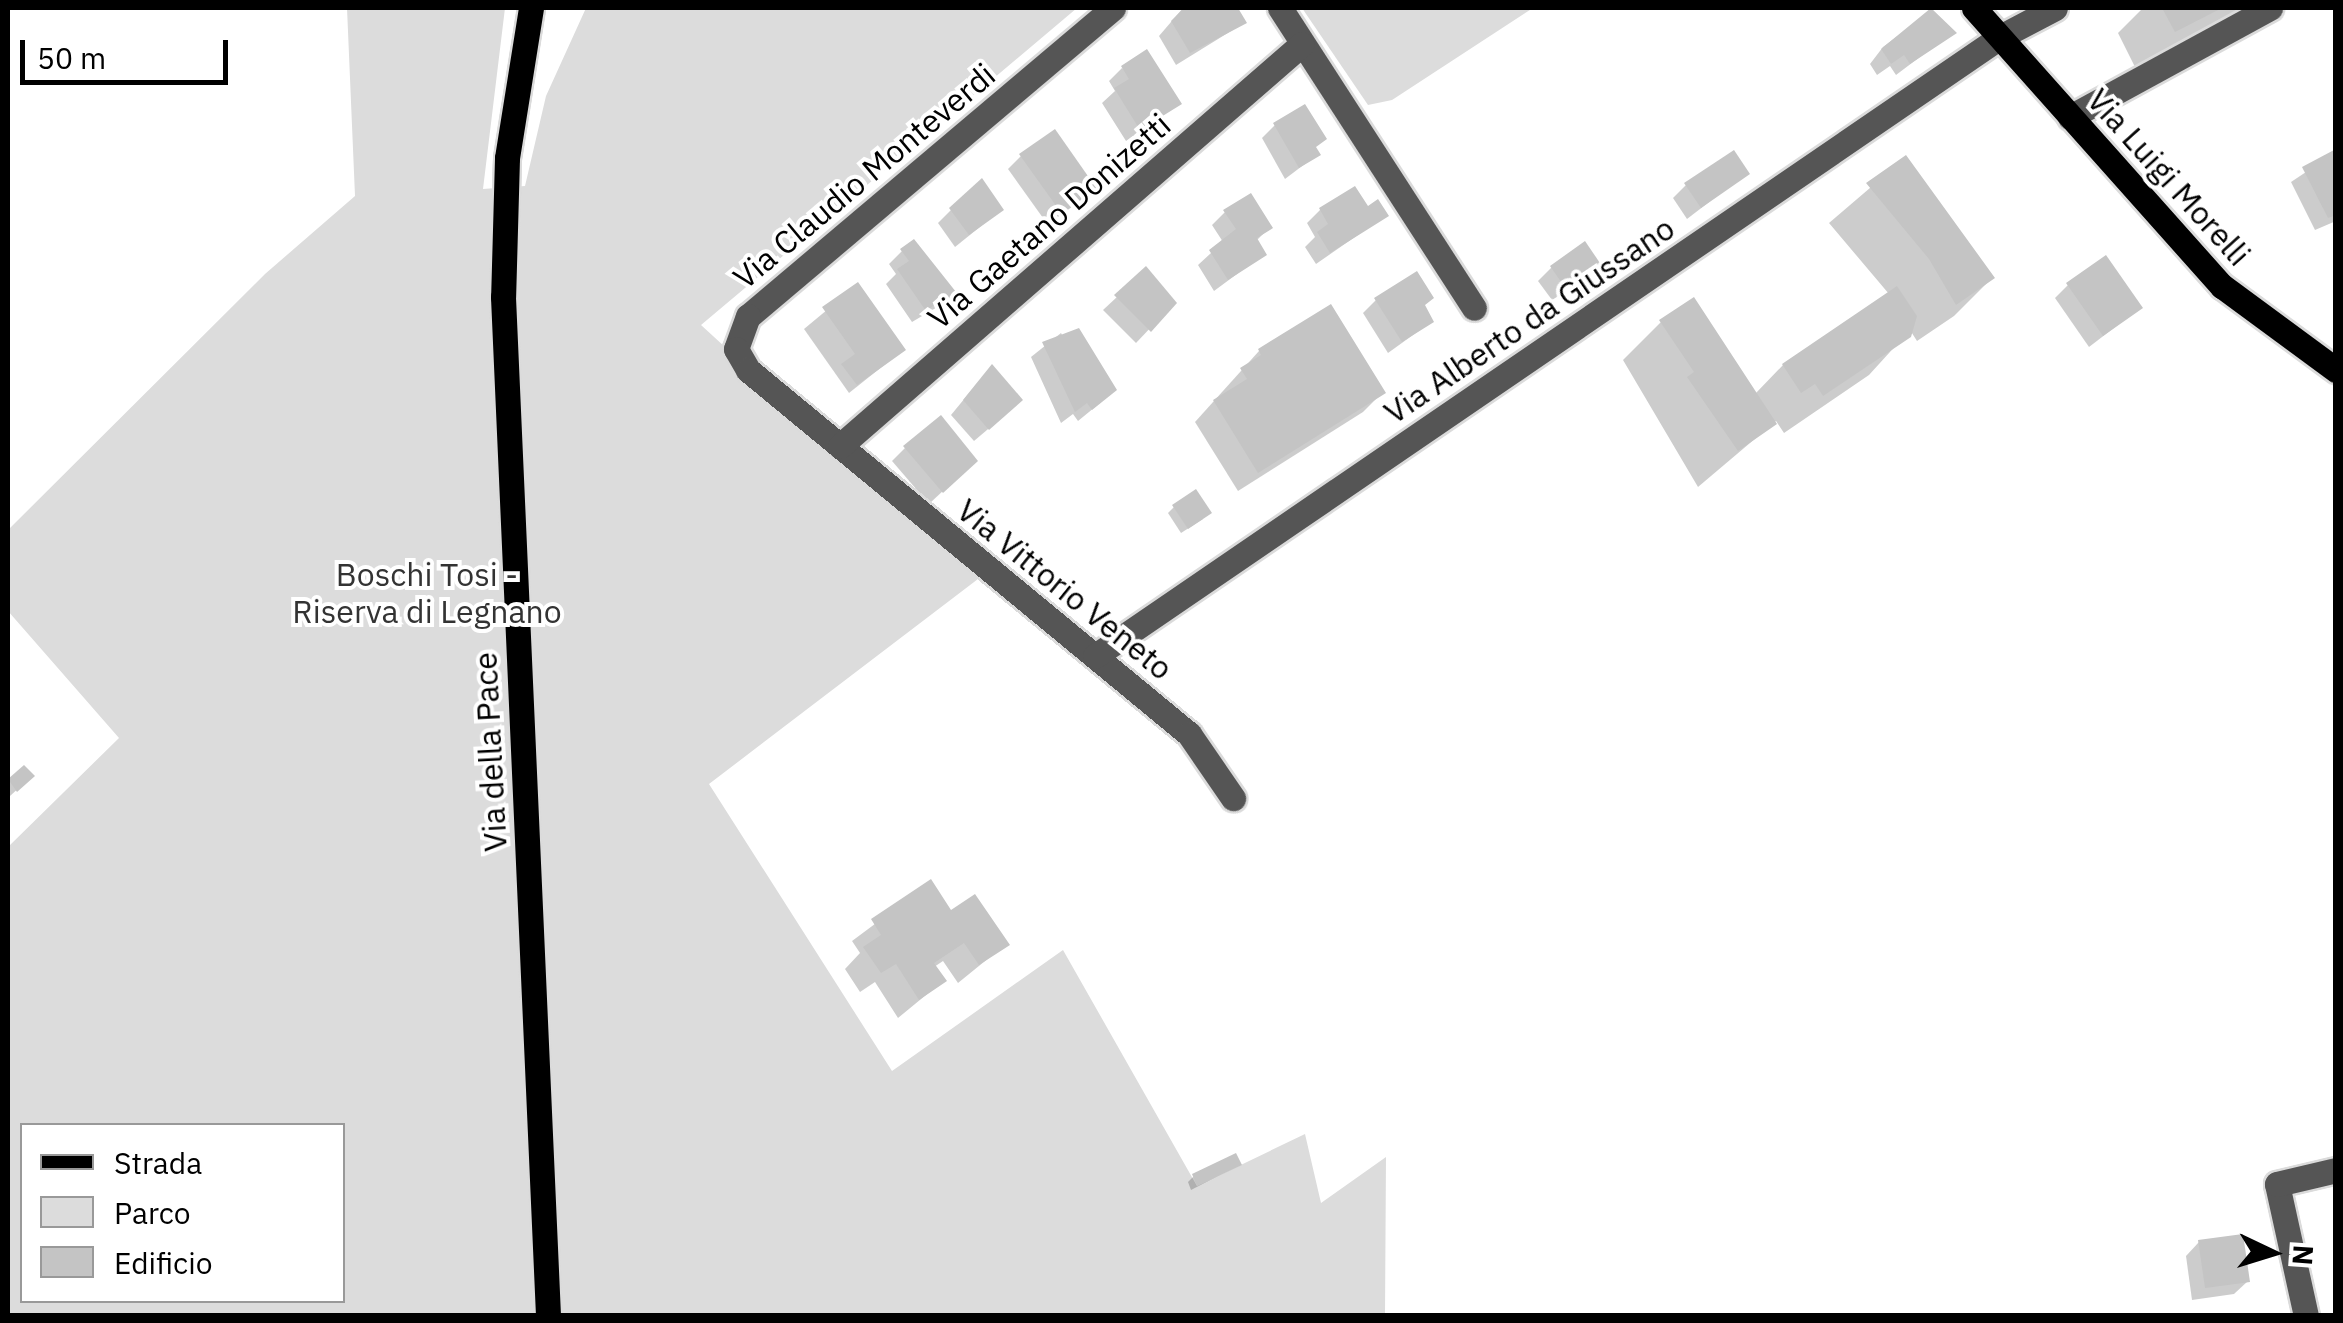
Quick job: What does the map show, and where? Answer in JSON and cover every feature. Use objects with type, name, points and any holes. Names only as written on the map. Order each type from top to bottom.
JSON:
[{"type":"main road","name":"Via della Pace","points":[[532,8],[506,158],[502,296],[548,1316]]},
{"type":"main road","name":"Via Luigi Morelli","points":[[1974,8],[2222,286],[2336,370]]},
{"type":"street","name":"Via Claudio Monteverdi","points":[[840,446],[741,360],[740,326],[1113,8]]},
{"type":"street","points":[[1280,8],[1474,308]]},
{"type":"street","name":"Via Alberto da Giussano","points":[[1095,656],[2000,38],[2055,8]]},
{"type":"street","points":[[2070,116],[2270,8]]},
{"type":"street","name":"Via Gaetano Donizetti","points":[[840,446],[1302,44]]},
{"type":"street","name":"Via Vittorio Veneto","points":[[840,446],[1190,734],[1233,798]]},
{"type":"street","points":[[2306,1316],[2277,1184],[2336,1170]]},
{"type":"green space","name":"Boschi Tosi - Riserva di Legnano","points":[[347,8],[505,8],[483,189],[525,186],[546,96],[586,8],[1077,8],[701,325],[978,579],[709,784],[892,1071],[1063,950],[1197,1186],[1305,1134],[1321,1203],[1386,1157],[1385,1315],[8,1316],[8,847],[119,738],[8,611],[8,530],[265,274],[355,196]]},
{"type":"green space","points":[[1302,8],[1533,8],[1392,100],[1368,105]]},
{"type":"building","points":[[1184,8],[1238,8],[1247,23],[1190,53],[1171,21]]},
{"type":"building","points":[[1931,8],[1957,33],[1910,64],[1904,55],[1891,64],[1881,49]]},
{"type":"building","points":[[2162,8],[2222,8],[2175,32]]},
{"type":"building","points":[[1147,49],[1182,104],[1140,130],[1114,88],[1129,79],[1121,66]]},
{"type":"building","points":[[1305,104],[1327,139],[1316,147],[1321,155],[1299,168],[1273,123]]},
{"type":"building","points":[[1055,129],[1097,189],[1062,214],[1019,154]]},
{"type":"building","points":[[1734,150],[1750,174],[1701,208],[1684,183]]},
{"type":"building","points":[[2334,150],[2336,215],[2328,218],[2302,167]]},
{"type":"building","points":[[1906,155],[1995,278],[1956,305],[1929,259],[1866,183]]},
{"type":"building","points":[[982,178],[1004,210],[969,235],[949,208]]},
{"type":"building","points":[[1355,186],[1368,206],[1378,199],[1389,216],[1330,253],[1317,232],[1328,224],[1319,208]]},
{"type":"building","points":[[1251,193],[1273,228],[1257,238],[1267,255],[1228,280],[1209,250],[1236,229],[1223,210]]},
{"type":"building","points":[[914,239],[960,297],[944,308],[940,301],[926,311],[897,269],[909,261],[900,249]]},
{"type":"building","points":[[1585,241],[1604,269],[1566,289],[1550,266]]},
{"type":"building","points":[[2106,255],[2143,308],[2103,336],[2066,283]]},
{"type":"building","points":[[1146,266],[1177,303],[1151,332],[1114,295]]},
{"type":"building","points":[[1417,271],[1434,298],[1425,305],[1434,322],[1402,342],[1374,298]]},
{"type":"building","points":[[858,282],[906,350],[857,385],[841,364],[855,354],[822,307]]},
{"type":"building","points":[[1897,286],[1917,316],[1911,337],[1823,396],[1815,384],[1801,393],[1782,364]]},
{"type":"building","points":[[1694,297],[1777,424],[1738,451],[1687,377],[1694,372],[1659,320]]},
{"type":"building","points":[[1331,304],[1386,393],[1258,473],[1213,400],[1247,379],[1240,368],[1261,355],[1258,349]]},
{"type":"building","points":[[1079,328],[1117,390],[1092,410],[1087,403],[1075,412],[1042,342]]},
{"type":"building","points":[[992,364],[1023,400],[989,430],[963,400]]},
{"type":"building","points":[[941,415],[978,461],[943,493],[903,446]]},
{"type":"building","points":[[1196,489],[1212,513],[1188,529],[1172,505]]},
{"type":"building","points":[[24,765],[35,776],[17,792],[8,779]]},
{"type":"building","points":[[931,879],[951,910],[975,894],[1010,945],[979,965],[964,943],[934,963],[947,981],[919,1000],[896,964],[881,973],[863,947],[881,935],[871,919]]},
{"type":"building","points":[[1236,1153],[1242,1165],[1197,1186],[1192,1174]]},
{"type":"building","points":[[2243,1234],[2250,1282],[2205,1288],[2198,1240]]}]
